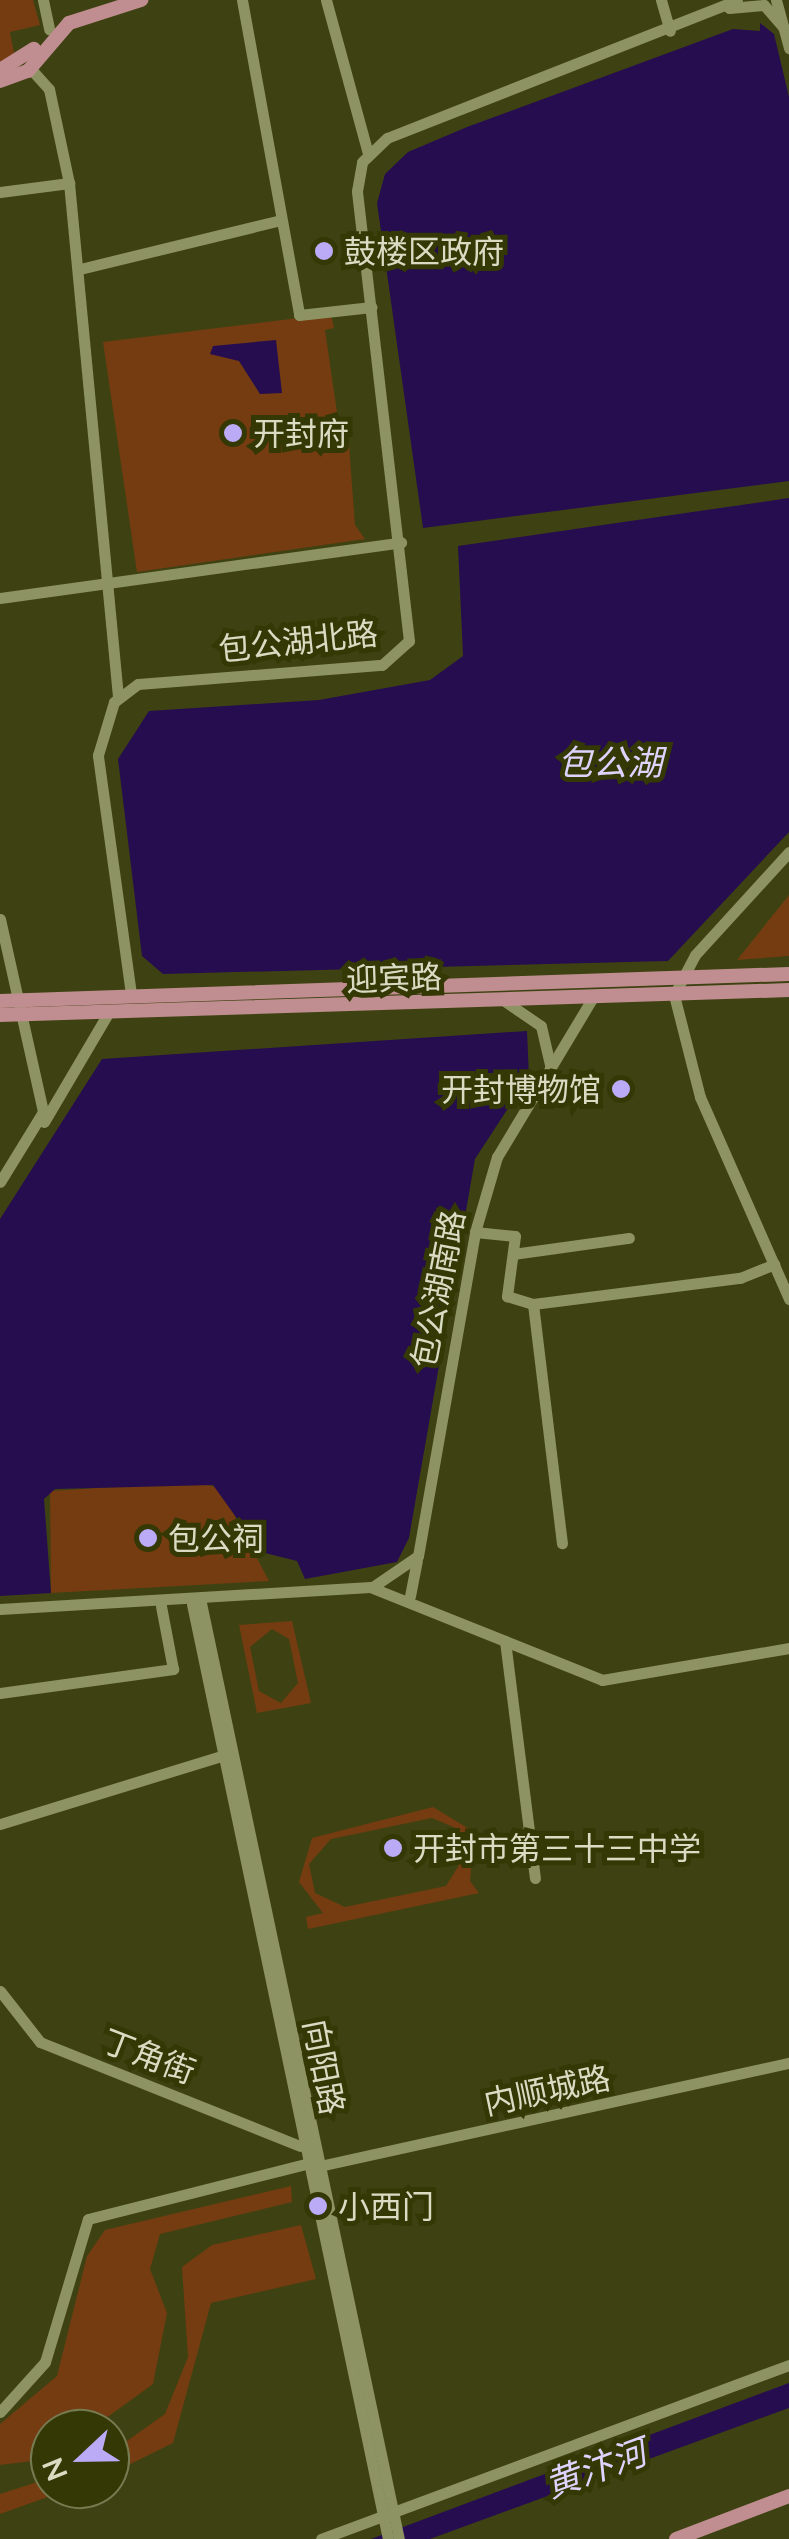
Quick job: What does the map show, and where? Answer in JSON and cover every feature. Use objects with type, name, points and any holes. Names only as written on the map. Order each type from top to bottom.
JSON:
[{"type":"main road","points":[[0,70],[24,62],[49,29],[112,0]]},
{"type":"main road","points":[[0,81],[30,68],[69,23],[141,0]]},
{"type":"main road","name":"迎宾路","points":[[0,1000],[789,974]]},
{"type":"main road","name":"迎宾路","points":[[0,1015],[506,1002],[789,990]]},
{"type":"main road","points":[[676,2539],[789,2496]]},
{"type":"main road","points":[[702,2539],[789,2505]]},
{"type":"street","points":[[43,0],[49,29]]},
{"type":"street","points":[[242,0],[299,315],[372,308]]},
{"type":"street","points":[[326,0],[368,154],[387,138],[670,31],[727,5],[774,3],[789,48]]},
{"type":"street","points":[[661,0],[670,31]]},
{"type":"street","points":[[30,68],[49,88],[80,269],[118,697],[98,755],[131,994]]},
{"type":"street","name":"包公湖北路","points":[[118,697],[138,684],[393,660],[411,631],[357,184],[368,154]]},
{"type":"street","points":[[0,192],[68,183]]},
{"type":"street","points":[[80,269],[282,220]]},
{"type":"street","points":[[0,598],[402,542]]},
{"type":"street","points":[[789,852],[676,979],[674,995],[700,1097],[789,1299]]},
{"type":"street","points":[[0,919],[43,1104],[39,1130]]},
{"type":"street","name":"包公湖南路","points":[[410,1596],[475,1232],[497,1157],[592,999]]},
{"type":"street","points":[[506,1002],[541,1026],[551,1070]]},
{"type":"street","points":[[0,1182],[39,1130],[107,1014]]},
{"type":"street","points":[[475,1232],[515,1236],[507,1296],[533,1304],[740,1278],[774,1264]]},
{"type":"street","points":[[512,1254],[629,1238]]},
{"type":"street","points":[[533,1304],[562,1543]]},
{"type":"street","points":[[370,1587],[418,1556]]},
{"type":"street","points":[[0,1608],[197,1604],[370,1587],[410,1596],[505,1641],[608,1680],[789,1648]]},
{"type":"street","name":"向阳路","points":[[197,1604],[300,2146],[311,2167]]},
{"type":"street","name":"向阳路","points":[[197,1604],[311,2167],[389,2524],[399,2539]]},
{"type":"street","points":[[0,1693],[173,1669],[160,1606]]},
{"type":"street","points":[[505,1641],[535,1878]]},
{"type":"street","points":[[0,1824],[224,1755]]},
{"type":"street","name":"丁角街","points":[[0,1993],[40,2042],[300,2146]]},
{"type":"street","name":"内顺城路","points":[[0,2412],[39,2374],[92,2216],[789,2063]]},
{"type":"street","points":[[322,2539],[389,2524],[789,2366]]},
{"type":"shaded area","points":[[0,0],[33,0],[40,25],[10,32],[15,58],[0,62]]},
{"type":"shaded area","name":"开封府","points":[[331,314],[334,328],[325,330],[338,419],[347,418],[355,525],[365,539],[137,572],[103,342]]},
{"type":"shaded area","points":[[789,895],[789,956],[737,960]]},
{"type":"shaded area","name":"包公祠","points":[[194,1482],[220,1488],[269,1581],[51,1593],[50,1491]]},
{"type":"shaded area","points":[[292,1621],[311,1703],[257,1713],[239,1625]],"holes":[[[272,1629],[289,1639],[298,1683],[281,1703],[259,1691],[250,1647]]]},
{"type":"shaded area","points":[[433,1807],[474,1832],[470,1881],[479,1893],[308,1929],[306,1917],[323,1913],[299,1882],[312,1838]],"holes":[[[432,1818],[458,1829],[468,1851],[446,1886],[345,1907],[315,1893],[309,1864],[331,1839]]]},
{"type":"shaded area","points":[[291,2186],[292,2202],[160,2234],[150,2269],[167,2313],[153,2384],[119,2409],[30,2409],[30,2461],[0,2465],[0,2424],[57,2376],[87,2256],[105,2230]]},
{"type":"shaded area","points":[[301,2225],[316,2279],[211,2303],[173,2443],[130,2464],[130,2439],[165,2414],[188,2357],[182,2267],[212,2245]]},
{"type":"shaded area","points":[[30,2484],[30,2503],[0,2514],[0,2494]]},
{"type":"water","points":[[760,23],[774,34],[789,97],[789,481],[423,528],[377,203],[385,174],[408,152],[467,127],[733,29],[760,31]]},
{"type":"water","points":[[276,340],[282,393],[260,394],[239,361],[210,354],[213,346]]},
{"type":"water","name":"包公湖","points":[[789,498],[789,832],[668,961],[163,974],[142,956],[118,759],[149,711],[319,700],[430,680],[463,656],[458,546]]},
{"type":"water","points":[[527,1031],[529,1076],[475,1159],[409,1538],[397,1562],[305,1579],[297,1561],[261,1552],[213,1485],[55,1489],[44,1499],[51,1593],[0,1596],[0,1219],[102,1059]]},
{"type":"water","name":"黄汴河","points":[[789,2383],[789,2408],[430,2539],[371,2539]]},
{"type":"place","name":"鼓楼区政府","points":[[324,251]]},
{"type":"place","name":"开封府","points":[[233,433]]},
{"type":"place","name":"开封博物馆","points":[[621,1089]]},
{"type":"place","name":"包公祠","points":[[148,1538]]},
{"type":"place","name":"开封市第三十三中学","points":[[393,1848]]},
{"type":"place","name":"小西门","points":[[318,2206]]}]
